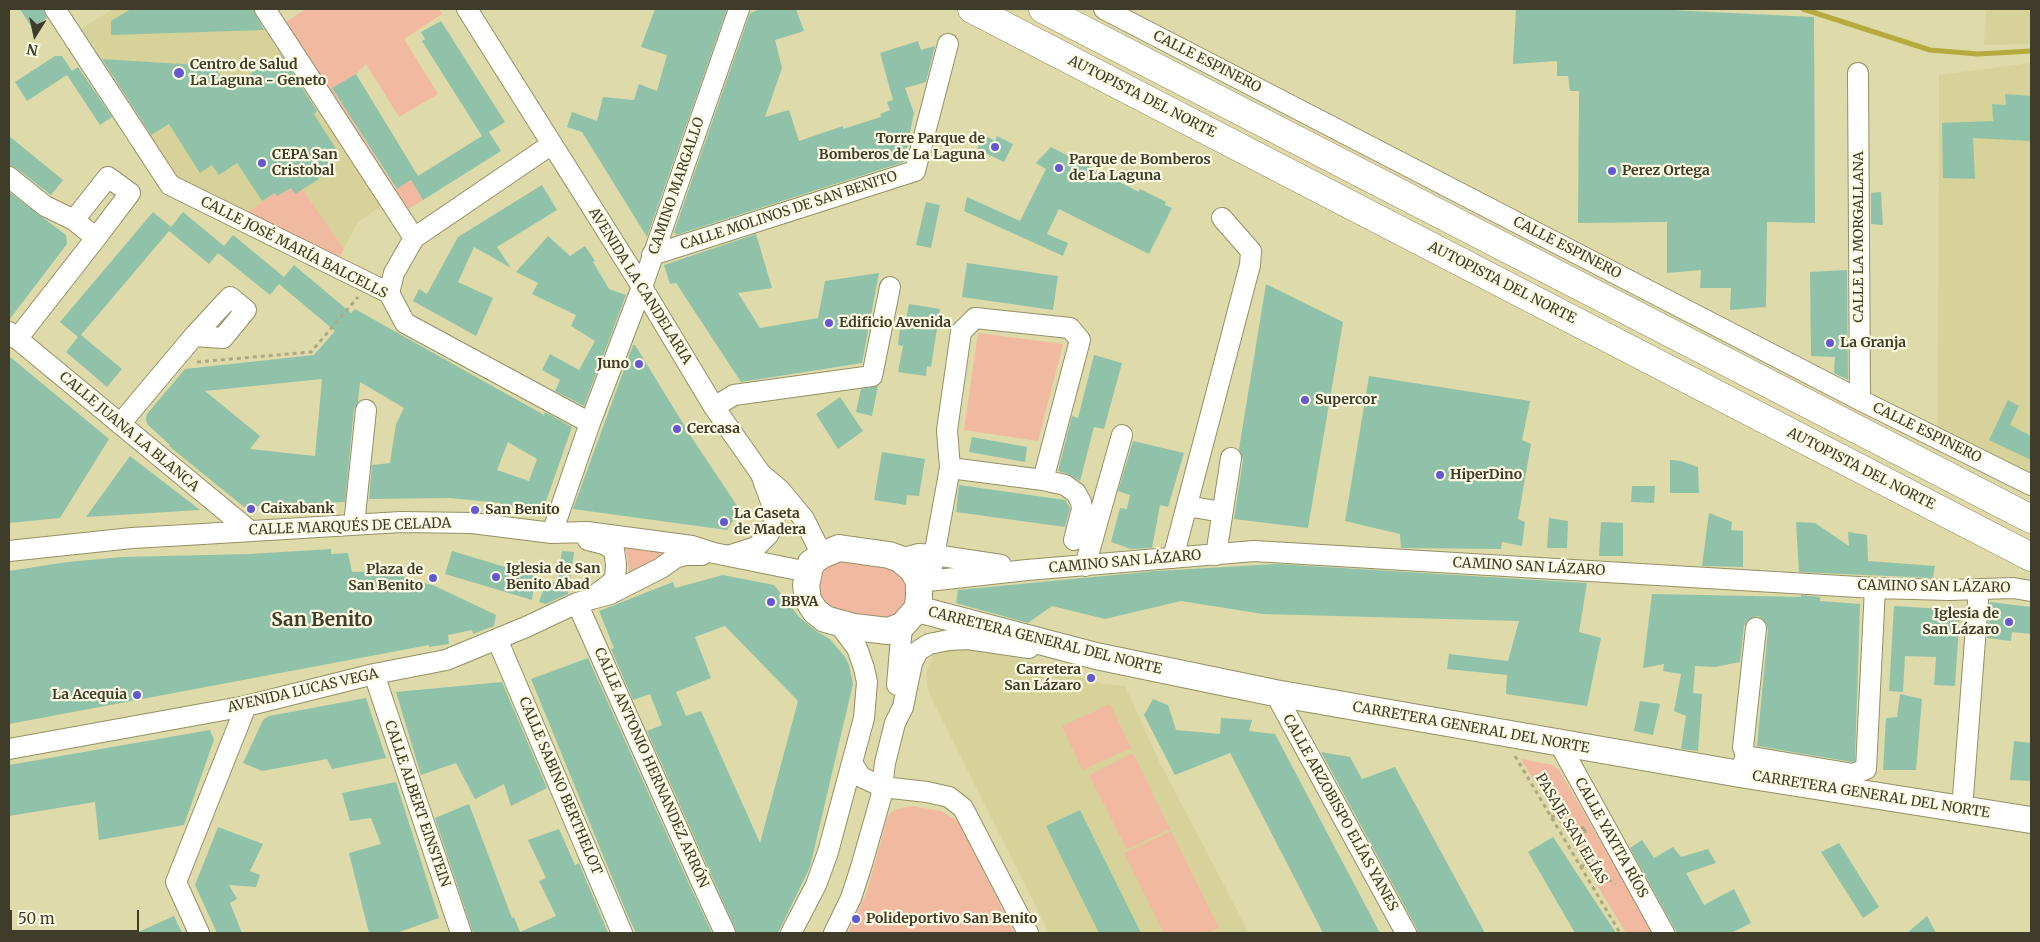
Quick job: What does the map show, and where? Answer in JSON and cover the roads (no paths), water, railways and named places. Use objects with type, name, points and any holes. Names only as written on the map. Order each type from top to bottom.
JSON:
[{"type":"highway","name":"AUTOPISTA DEL NORTE","points":[[972,9],[2031,557]]},
{"type":"highway","points":[[1043,9],[2031,519]]},
{"type":"main road","points":[[839,548],[900,559],[926,581],[909,618],[888,631],[838,624],[825,619],[815,611],[808,600],[806,586],[815,563],[839,548]]},
{"type":"main road","name":"CARRETERA GENERAL DEL NORTE","points":[[909,618],[1058,646],[1096,656],[1275,693],[1559,743],[1866,782],[1962,810],[2031,820]]},
{"type":"street","name":"CALLE JOSÉ MARÍA BALCELLS","points":[[55,9],[170,185],[389,293],[405,323],[590,423]]},
{"type":"street","points":[[265,9],[414,238]]},
{"type":"street","name":"AVENIDA LA CANDELARIA","points":[[467,9],[642,287],[714,407],[761,474],[780,490],[804,519],[815,563]]},
{"type":"street","name":"CAMINO MARGALLO","points":[[552,533],[590,423],[642,287],[739,9]]},
{"type":"street","name":"CALLE ESPINERO","points":[[1104,9],[1860,400],[2031,485]]},
{"type":"street","name":"CALLE MOLINOS DE SAN BENITO","points":[[652,255],[915,171],[948,44]]},
{"type":"street","name":"CALLE LA MORGALLANA","points":[[1858,73],[1860,400]]},
{"type":"street","points":[[389,293],[394,273],[414,238],[552,144]]},
{"type":"street","points":[[13,336],[96,238],[130,193],[108,176],[74,220]]},
{"type":"street","points":[[9,177],[46,206],[74,220],[96,238]]},
{"type":"street","points":[[1173,558],[1250,264],[1251,251],[1222,218]]},
{"type":"street","points":[[714,407],[734,395],[872,376],[890,287]]},
{"type":"street","points":[[926,581],[932,572],[950,468],[947,430],[960,332],[975,318],[1070,328],[1081,333],[1043,480]]},
{"type":"street","name":"CALLE JUANA LA BLANCA","points":[[13,336],[250,531]]},
{"type":"street","points":[[120,424],[194,336]]},
{"type":"street","points":[[354,525],[366,410]]},
{"type":"street","points":[[1085,566],[1122,435]]},
{"type":"street","points":[[1216,554],[1231,458]]},
{"type":"street","points":[[950,468],[1043,480],[1065,485],[1076,493],[1081,502],[1082,509],[1074,540]]},
{"type":"street","points":[[722,554],[756,547],[768,536],[774,524],[775,513],[761,474]]},
{"type":"street","points":[[1187,506],[1216,511],[1223,508]]},
{"type":"street","name":"CALLE MARQUÉS DE CELADA","points":[[9,551],[132,538],[401,522],[472,523],[552,533],[587,532],[692,546],[722,554],[815,563]]},
{"type":"street","name":"AVENIDA LUCAS VEGA","points":[[9,749],[246,706],[374,674],[446,660],[497,640],[582,601],[615,580],[616,564],[614,550],[604,544],[552,533]]},
{"type":"street","name":"CAMINO SAN LÁZARO","points":[[926,581],[1027,570],[1254,551],[1875,588],[2013,588],[2031,591]]},
{"type":"street","name":"AVENIDA LUCAS VEGA","points":[[582,601],[610,594],[661,568],[675,558],[685,555],[722,554]]},
{"type":"street","name":"CAMINO SAN LÁZARO","points":[[900,559],[919,554],[935,555],[1027,570]]},
{"type":"street","points":[[1866,782],[1875,588]]},
{"type":"street","points":[[1962,810],[1978,611],[1977,589]]},
{"type":"street","name":"CALLE ANTONIO HERNANDEZ ARRÓN","points":[[582,601],[700,881],[725,933]]},
{"type":"street","points":[[895,724],[893,706],[909,618]]},
{"type":"street","points":[[791,933],[816,885],[828,852],[864,718],[867,682],[864,668],[857,648],[838,624]]},
{"type":"street","points":[[1743,765],[1743,747],[1756,628]]},
{"type":"street","points":[[834,933],[850,898],[862,864],[883,787],[885,763],[895,724],[903,707],[912,664],[918,651],[929,644],[948,640],[968,639],[1026,649],[1058,646]]},
{"type":"street","name":"CALLE SABINO BERTHELOT","points":[[497,640],[622,933]]},
{"type":"street","name":"CALLE ALBERT EINSTEIN","points":[[374,674],[461,933]]},
{"type":"street","name":"CALLE ARZOBISPO ELÍAS YANES","points":[[1275,693],[1406,933]]},
{"type":"street","points":[[198,933],[176,882],[246,706]]},
{"type":"street","name":"CALLE YAYITA RÍOS","points":[[1559,743],[1664,933]]},
{"type":"street","points":[[852,763],[861,777],[883,787],[928,792],[949,798],[963,808],[1028,933]]},
{"type":"waterway","points":[[1803,9],[1930,50],[1978,54],[2031,51]]},
{"type":"place","name":"Centro de Salud La Laguna - Geneto","points":[[179,73]]},
{"type":"place","name":"Torre Parque de Bomberos de La Laguna","points":[[995,147]]},
{"type":"place","name":"CEPA San Cristobal","points":[[262,163]]},
{"type":"place","name":"Parque de Bomberos de La Laguna","points":[[1059,168]]},
{"type":"place","name":"Perez Ortega","points":[[1612,171]]},
{"type":"place","name":"Edificio Avenida","points":[[829,323]]},
{"type":"place","name":"La Granja","points":[[1830,343]]},
{"type":"place","name":"Juno","points":[[639,364]]},
{"type":"place","name":"Supercor","points":[[1305,400]]},
{"type":"place","name":"Cercasa","points":[[677,429]]},
{"type":"place","name":"HiperDino","points":[[1440,475]]},
{"type":"place","name":"Caixabank","points":[[251,509]]},
{"type":"place","name":"San Benito","points":[[475,510]]},
{"type":"place","name":"La Caseta de Madera","points":[[724,522]]},
{"type":"place","name":"Iglesia de San Benito Abad","points":[[496,577]]},
{"type":"place","name":"Plaza de San Benito","points":[[433,578]]},
{"type":"place","name":"BBVA","points":[[771,602]]},
{"type":"place","name":"Iglesia de San Lázaro","points":[[2009,622]]},
{"type":"place","name":"Carretera San Lázaro","points":[[1091,678]]},
{"type":"place","name":"La Acequia","points":[[137,695]]},
{"type":"place","name":"Polideportivo San Benito","points":[[856,919]]},
{"type":"district","name":"San Benito","points":[[322,621]]}]
